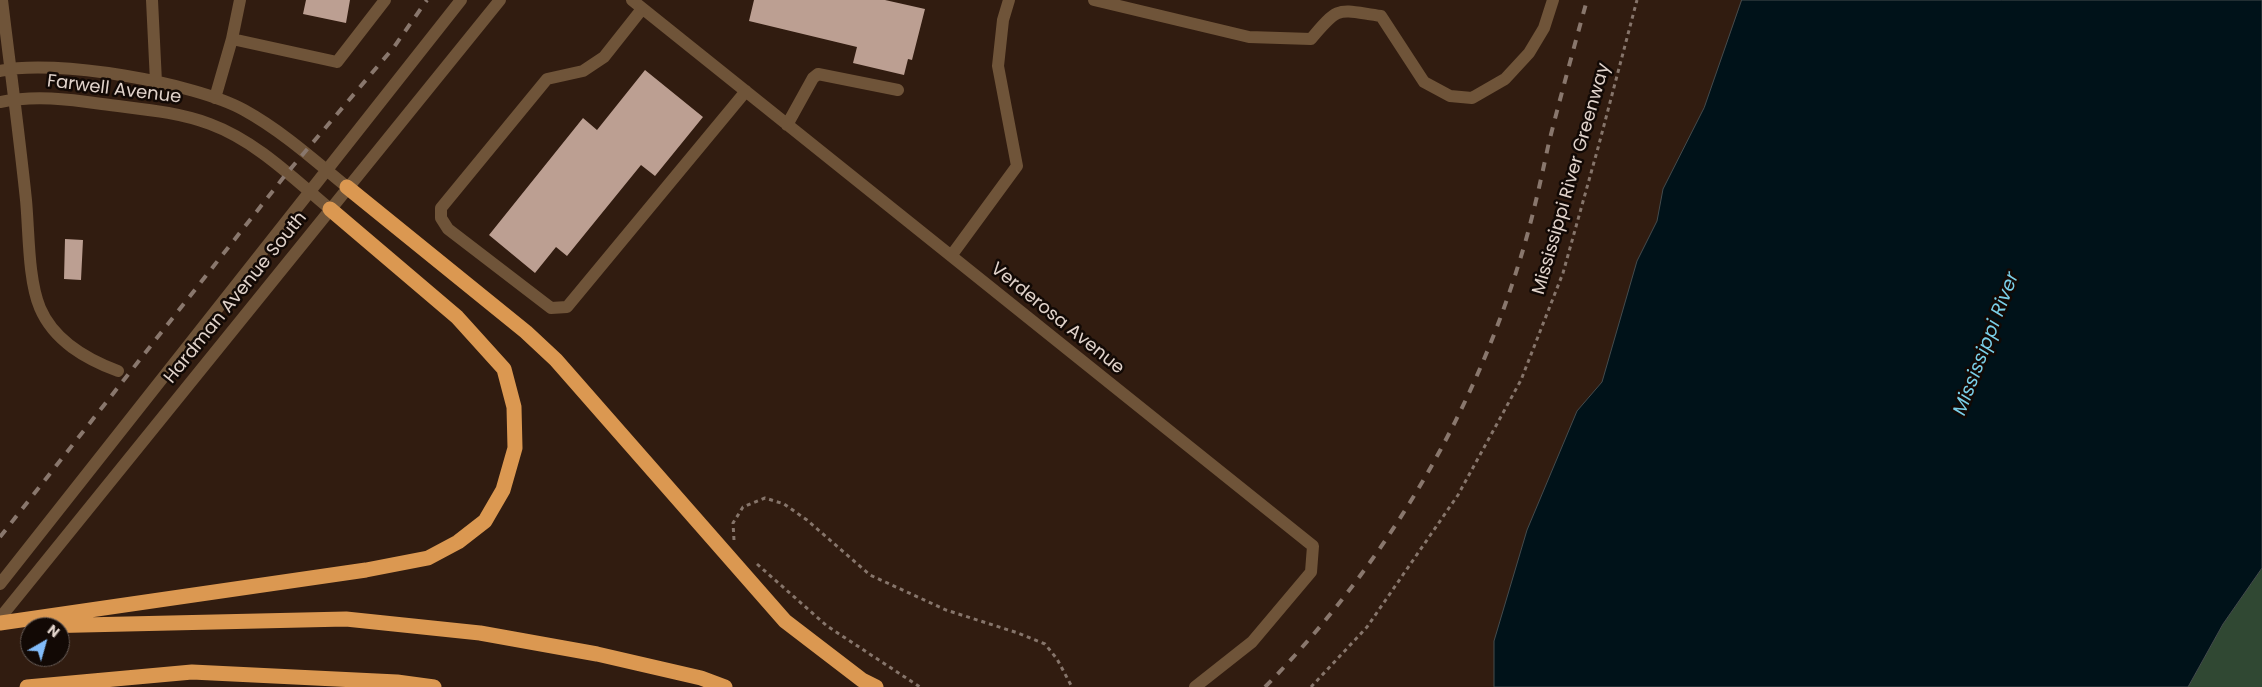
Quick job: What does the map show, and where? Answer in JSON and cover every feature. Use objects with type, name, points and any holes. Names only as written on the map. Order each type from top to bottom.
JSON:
[{"type":"highway","points":[[347,187],[526,332],[556,360],[785,621],[862,680],[876,687]]},
{"type":"highway","points":[[0,627],[103,616],[428,558],[458,542],[485,521],[503,490],[515,448],[514,408],[504,369],[457,317],[330,209]]},
{"type":"highway","points":[[0,623],[103,616],[346,619],[480,633],[597,654],[701,678],[726,687]]},
{"type":"highway","points":[[27,687],[192,672],[397,682],[434,687]]},
{"type":"street","points":[[2,0],[5,70],[15,99],[30,233],[33,284],[40,309],[50,325],[65,342],[86,357],[118,371]]},
{"type":"street","points":[[152,0],[156,82]]},
{"type":"street","points":[[215,98],[232,40],[240,0]]},
{"type":"street","points":[[232,40],[337,62],[385,0]]},
{"type":"street","name":"Hardman Avenue South","points":[[0,584],[461,0]]},
{"type":"street","name":"Hardman Avenue South","points":[[0,618],[500,0]]},
{"type":"street","name":"Verderosa Avenue","points":[[632,0],[1313,546],[1311,572],[1252,642],[1195,687]]},
{"type":"street","points":[[952,256],[1017,166],[998,66],[1003,20],[1009,0]]},
{"type":"street","points":[[1094,0],[1249,37],[1312,39],[1329,17],[1340,10],[1381,16],[1424,82],[1450,96],[1472,98],[1505,78],[1529,53],[1544,28],[1553,0]]},
{"type":"street","points":[[642,9],[604,57],[582,71],[548,79],[442,208],[441,218],[448,228],[551,308],[567,307],[746,92]]},
{"type":"street","name":"Farwell Avenue","points":[[5,70],[57,69],[156,82],[215,98],[243,110],[266,124],[347,187]]},
{"type":"street","points":[[788,125],[813,78],[818,74],[898,90]]},
{"type":"street","name":"Farwell Avenue","points":[[0,102],[15,99],[47,98],[164,112],[210,124],[250,145],[330,209]]},
{"type":"path","name":"Mississippi River Greenway","points":[[1311,687],[1368,626],[1458,495],[1521,380],[1563,273],[1637,0]]},
{"type":"path","points":[[734,544],[733,523],[742,507],[764,498],[784,504],[807,520],[870,575],[946,610],[1018,633],[1045,644],[1057,659],[1072,687]]},
{"type":"path","points":[[756,563],[827,626],[920,687]]},
{"type":"green space","points":[[2262,568],[2262,687],[2188,687],[2223,624]]},
{"type":"water","name":"Mississippi River","points":[[1742,0],[2262,0],[2262,568],[2223,624],[2188,687],[1494,687],[1494,641],[1527,530],[1577,411],[1602,382],[1637,261],[1657,221],[1663,189],[1704,108]]},
{"type":"building","points":[[306,0],[350,0],[346,23],[303,14]]},
{"type":"building","points":[[754,0],[885,0],[925,9],[912,60],[908,59],[904,75],[853,63],[857,47],[749,21]]},
{"type":"building","points":[[645,70],[703,117],[655,176],[641,165],[567,256],[556,247],[535,273],[489,235],[583,118],[597,130]]},
{"type":"building","points":[[65,239],[83,240],[81,280],[64,279]]},
{"type":"railway","points":[[0,537],[287,173],[394,47],[427,0]]},
{"type":"railway","points":[[1265,687],[1307,642],[1347,594],[1383,544],[1417,492],[1447,438],[1474,382],[1498,325],[1523,251],[1549,142],[1587,0]]}]
